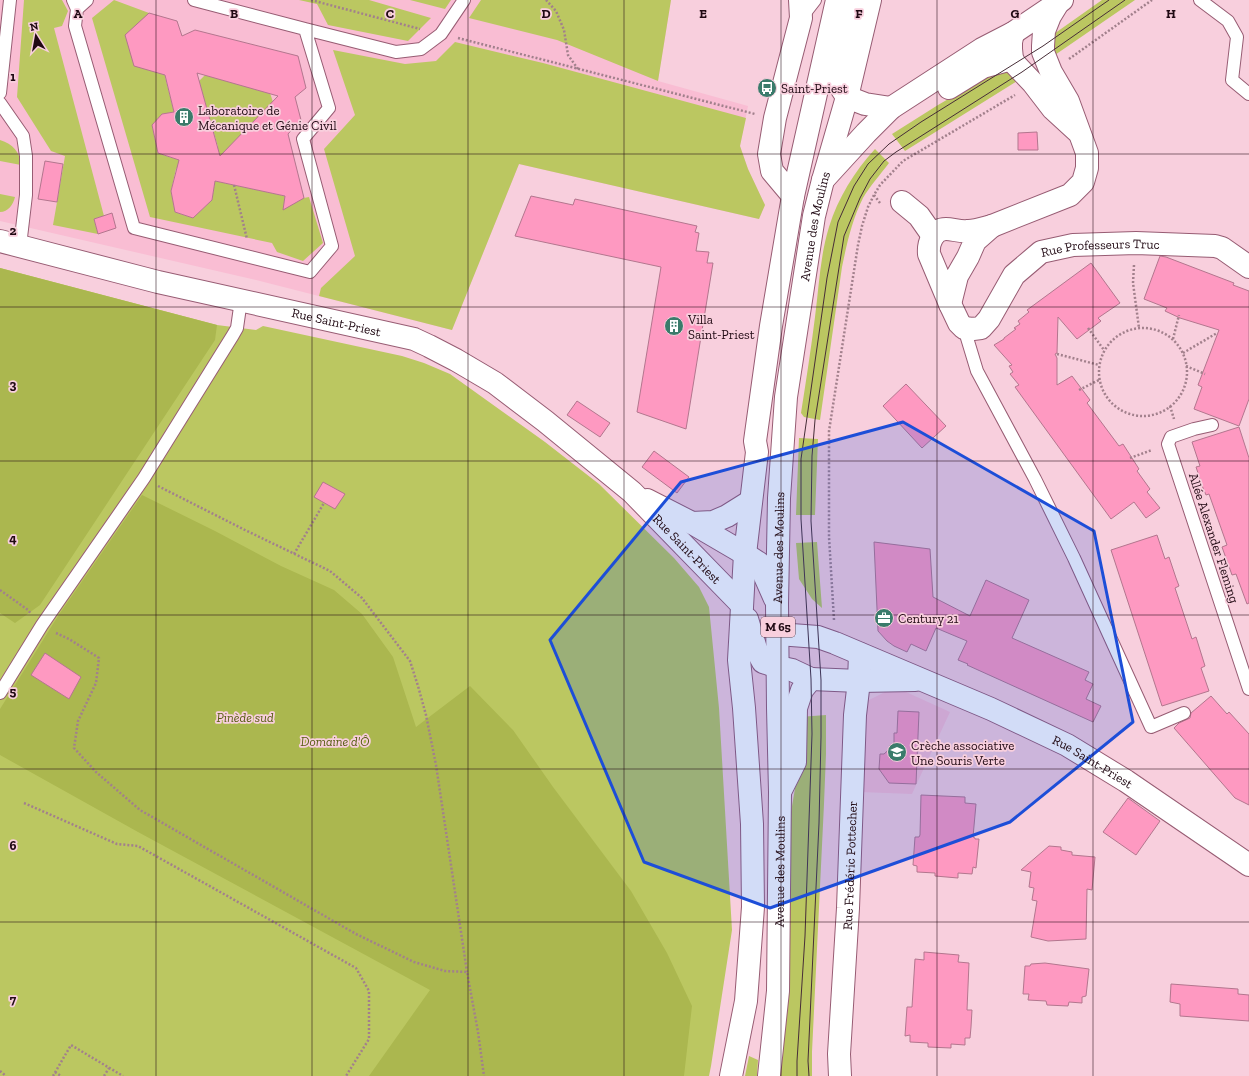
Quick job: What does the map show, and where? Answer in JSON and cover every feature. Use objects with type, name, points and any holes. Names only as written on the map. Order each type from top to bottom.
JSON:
[{"type":"street","name":"Avenue des Moulins","points":[[731,1076],[746,1001],[753,907],[752,824],[739,660],[745,554],[757,452],[755,441],[771,326],[793,196],[837,0]]},
{"type":"street","points":[[850,0],[834,70],[838,83],[847,97],[865,104],[891,108]]},
{"type":"street","name":"Avenue des Moulins","points":[[769,1076],[778,991],[780,792],[778,708],[779,498],[786,397],[814,216],[847,97],[870,0]]},
{"type":"street","points":[[823,180],[891,108],[982,49],[1013,33],[1060,1]]},
{"type":"street","points":[[964,328],[959,323],[950,304],[929,254],[928,247],[933,236],[938,231],[944,229],[968,231],[992,226],[1070,194],[1083,182],[1087,168],[1086,153],[1068,101],[1051,72],[1043,46],[1044,31],[1050,16],[1060,1]]},
{"type":"street","name":"Avenue des Moulins","points":[[793,196],[772,170],[769,154],[775,118],[801,9]]},
{"type":"street","points":[[1013,33],[1011,42],[1012,59],[1054,109],[1080,134]]},
{"type":"street","points":[[924,87],[949,88],[983,67],[1012,59]]},
{"type":"street","points":[[902,202],[919,216],[933,236]]},
{"type":"street","points":[[950,304],[957,276],[968,257],[974,241],[992,226]]},
{"type":"street","name":"Rue Professeurs Truc","points":[[964,328],[981,328],[989,319],[1014,275],[1041,252],[1073,245],[1136,243],[1215,246],[1222,248],[1249,267]]},
{"type":"street","name":"Rue Saint-Priest","points":[[10,244],[158,282],[414,339],[429,346],[495,383],[545,421],[632,492],[742,605],[756,649],[763,662],[792,670],[811,679],[859,681],[924,680]]},
{"type":"street","name":"Rue Saint-Priest","points":[[632,492],[692,522],[759,563],[778,604]]},
{"type":"street","name":"Rue Saint-Priest","points":[[692,522],[713,522],[727,516],[751,501]]},
{"type":"street","name":"Rue Saint-Priest","points":[[778,634],[812,637],[835,643],[991,709],[1067,745],[1126,781],[1249,865]]},
{"type":"street","name":"Rue Frédéric Pottecher","points":[[840,1076],[839,1054],[848,908],[855,716],[860,654]]},
{"type":"street","points":[[780,792],[795,762],[796,708],[802,690],[811,679]]},
{"type":"lane","points":[[0,93],[10,0]]},
{"type":"lane","points":[[86,0],[75,5],[75,26],[134,228],[310,272],[332,246],[303,139],[329,108],[305,29]]},
{"type":"lane","points":[[194,0],[396,52],[421,49],[442,34],[464,0]]},
{"type":"lane","name":"Avenue des Moulins","points":[[801,9],[815,0]]},
{"type":"lane","points":[[1200,0],[1228,21],[1238,37],[1232,80],[1249,94]]},
{"type":"lane","points":[[0,103],[23,136],[26,156],[26,195],[10,244]]},
{"type":"lane","points":[[0,693],[42,625],[144,478],[237,328],[241,300]]},
{"type":"lane","points":[[964,328],[977,371],[1035,480],[1074,558],[1151,727],[1184,712]]},
{"type":"lane","points":[[1168,444],[1171,437],[1194,429],[1212,425]]},
{"type":"lane","name":"Allée Alexander Fleming","points":[[1168,444],[1249,689]]},
{"type":"path","points":[[311,0],[760,115]]},
{"type":"path","points":[[546,0],[556,11],[564,30],[568,56],[578,69]]},
{"type":"path","points":[[1066,61],[1152,0]]},
{"type":"path","points":[[835,643],[830,537],[829,431],[858,245],[868,207],[880,186],[903,161],[1018,92]]},
{"type":"path","points":[[234,185],[251,257]]},
{"type":"path","points":[[1136,243],[1133,282],[1139,328]]},
{"type":"path","points":[[1173,340],[1179,315]]},
{"type":"path","points":[[1088,328],[1104,350]]},
{"type":"path","points":[[1139,328],[1151,329],[1163,333],[1173,340],[1183,353],[1186,366],[1186,381],[1180,395],[1170,406],[1157,413],[1142,416],[1127,413],[1114,406],[1105,394],[1099,380],[1099,365],[1104,350],[1113,339],[1125,331],[1139,328]]},
{"type":"path","points":[[1183,353],[1217,333]]},
{"type":"path","points":[[1058,354],[1099,365]]},
{"type":"path","points":[[1186,366],[1205,374]]},
{"type":"path","points":[[1079,390],[1099,380]]},
{"type":"path","points":[[1130,458],[1168,444]]},
{"type":"path","points":[[144,478],[245,530],[330,571],[362,598],[410,662],[426,715],[436,765],[484,1076]]},
{"type":"path","points":[[294,554],[324,503]]},
{"type":"path","points":[[0,590],[28,610],[42,625],[98,658],[96,683],[78,721],[74,748],[96,772],[140,810],[356,934],[414,962],[445,971],[468,972]]},
{"type":"path","points":[[24,803],[117,844],[138,846],[356,968],[369,992],[369,1039],[346,1076]]},
{"type":"path","points":[[53,1076],[71,1045],[123,1076]]},
{"type":"path","points":[[104,1076],[109,1068]]},
{"type":"path","points":[[0,1072],[6,1076]]},
{"type":"path","points":[[55,1072],[61,1076]]},
{"type":"highlighted area","points":[[903,422],[1094,531],[1133,722],[1010,822],[770,908],[644,862],[550,640],[681,482]]},
{"type":"shaded area","points":[[0,0],[671,0],[658,81],[748,106],[740,146],[748,169],[765,205],[759,219],[519,164],[452,330],[256,280],[0,221]]},
{"type":"shaded area","name":"Crèche associative Une Souris Verte","points":[[895,687],[950,712],[912,794],[860,792],[865,702]]},
{"type":"green space","points":[[24,0],[62,0],[68,11],[62,26],[54,28],[104,216],[94,219],[98,234],[53,225],[65,156],[51,151],[17,97]]},
{"type":"green space","points":[[114,0],[149,13],[174,112],[162,114],[152,125],[158,153],[172,158],[187,155],[195,156],[176,169],[171,191],[175,212],[193,218],[212,200],[215,181],[285,196],[284,202],[293,204],[309,197],[323,243],[303,261],[277,252],[272,243],[150,217],[92,18]]},
{"type":"green space","points":[[299,0],[369,0],[431,18],[408,41],[328,25],[317,4]]},
{"type":"green space","points":[[410,0],[451,0],[445,9]]},
{"type":"green space","points":[[481,0],[671,0],[658,81],[557,40],[469,18]]},
{"type":"green space","points":[[1102,0],[1135,0],[1052,57],[1051,36]]},
{"type":"green space","points":[[455,42],[543,63],[746,118],[740,146],[748,169],[765,205],[759,219],[519,164],[452,330],[319,296],[321,288],[355,256],[324,149],[355,115],[333,50],[405,64],[436,61]]},
{"type":"green space","points":[[1000,69],[1006,70],[1019,80],[905,151],[892,134],[938,105]]},
{"type":"green space","points":[[205,75],[270,93],[273,102],[212,165],[208,157],[218,147],[199,81]]},
{"type":"green space","points":[[0,140],[9,144],[15,149],[19,156],[21,165],[0,161]]},
{"type":"green space","points":[[875,149],[889,163],[863,198],[850,232],[842,267],[820,420],[804,417],[801,413],[826,238],[833,216],[842,196],[860,167]]},
{"type":"green space","points":[[0,194],[15,197],[10,208],[3,212],[0,212]]},
{"type":"green space","name":"Domaine d'Ô","points":[[0,268],[217,325],[256,330],[263,326],[402,356],[450,374],[545,442],[599,484],[674,558],[699,587],[709,607],[719,708],[732,930],[709,1076],[0,1076]]},
{"type":"green space","points":[[0,268],[217,325],[215,340],[40,605],[15,623],[0,613]]},
{"type":"green space","points":[[799,438],[818,439],[815,515],[796,515]]},
{"type":"green space","name":"Pinède sud","points":[[142,495],[281,566],[334,590],[362,614],[393,657],[416,727],[470,686],[513,730],[553,787],[631,891],[667,953],[692,1006],[684,1076],[369,1076],[430,990],[138,832],[0,755],[0,709],[58,616]]},
{"type":"green space","points":[[817,542],[822,608],[812,599],[799,579],[796,543]]},
{"type":"green space","points":[[826,715],[826,754],[812,1076],[778,1076],[787,857],[791,812],[799,765],[799,717]]},
{"type":"green space","points":[[749,1056],[758,1060],[757,1076],[745,1076]]},
{"type":"building","name":"Laboratoire de Mécanique et Génie Civil","points":[[149,13],[177,21],[182,36],[195,30],[298,56],[306,88],[295,97],[301,120],[288,134],[304,198],[283,210],[285,196],[215,181],[212,200],[193,218],[175,212],[171,191],[179,160],[158,153],[152,125],[162,114],[174,112],[165,75],[134,66],[125,35]],"holes":[[[197,73],[278,96],[220,156]]]},
{"type":"building","points":[[1037,132],[1038,150],[1018,150],[1018,133]]},
{"type":"building","points":[[45,161],[63,164],[57,202],[38,199]]},
{"type":"building","name":"Villa Saint-Priest","points":[[531,196],[573,205],[575,199],[697,226],[695,232],[699,233],[696,251],[709,252],[707,263],[713,263],[686,429],[637,412],[661,267],[515,236]]},
{"type":"building","points":[[112,213],[116,228],[98,234],[94,219]]},
{"type":"building","points":[[1160,256],[1234,283],[1233,285],[1249,291],[1249,399],[1239,426],[1194,409],[1202,387],[1198,385],[1219,330],[1180,318],[1165,311],[1167,308],[1144,299]]},
{"type":"building","points":[[1091,263],[1120,303],[1098,318],[1101,321],[1077,339],[1058,317],[1057,353],[1055,354],[1057,358],[1057,385],[1072,376],[1090,400],[1087,403],[1119,446],[1123,444],[1139,469],[1137,471],[1150,489],[1147,492],[1160,508],[1146,518],[1134,502],[1111,519],[1015,387],[1019,385],[1010,374],[1013,372],[1009,366],[1012,365],[994,345],[1016,329],[1014,328],[1020,324],[1018,321],[1029,312],[1027,310]]},
{"type":"building","points":[[906,384],[946,426],[922,448],[883,406]]},
{"type":"building","points":[[577,401],[610,423],[600,437],[567,415]]},
{"type":"building","points":[[1239,427],[1249,458],[1249,603],[1247,604],[1236,574],[1232,575],[1222,547],[1227,545],[1209,494],[1206,495],[1203,488],[1196,467],[1200,466],[1192,442]]},
{"type":"building","points":[[654,451],[689,477],[677,493],[642,467]]},
{"type":"building","points":[[323,482],[345,494],[335,509],[314,497]]},
{"type":"building","points":[[1157,535],[1165,559],[1169,557],[1179,586],[1175,588],[1192,639],[1196,637],[1205,666],[1201,668],[1209,691],[1162,706],[1111,550]]},
{"type":"building","points":[[874,542],[930,549],[933,597],[970,616],[986,580],[1029,600],[1012,638],[1089,672],[1085,680],[1093,684],[1086,699],[1101,706],[1093,722],[958,660],[967,641],[936,628],[926,651],[911,644],[907,652],[887,641],[878,631]]},
{"type":"building","points":[[45,653],[81,677],[69,699],[31,675]]},
{"type":"building","points":[[1211,696],[1227,714],[1229,712],[1249,734],[1249,805],[1235,798],[1174,728],[1179,723],[1190,718],[1191,713]]},
{"type":"building","points":[[898,711],[919,712],[916,784],[889,783],[879,769],[880,754],[884,754],[894,745],[894,733],[897,733]]},
{"type":"building","points":[[921,795],[965,797],[965,803],[976,804],[973,837],[975,839],[979,839],[976,868],[973,867],[972,874],[958,873],[958,878],[935,876],[935,873],[917,872],[917,866],[913,865],[915,837],[919,837],[920,835]]},
{"type":"building","points":[[1128,798],[1160,821],[1136,855],[1103,832]]},
{"type":"building","points":[[1049,846],[1061,847],[1061,850],[1072,852],[1072,855],[1095,857],[1092,890],[1087,889],[1086,939],[1048,941],[1031,937],[1037,901],[1032,900],[1034,888],[1029,887],[1031,872],[1021,870]]},
{"type":"building","points":[[924,952],[959,955],[958,962],[969,963],[967,1010],[972,1010],[970,1038],[965,1038],[965,1045],[951,1044],[951,1048],[928,1047],[928,1043],[910,1042],[910,1035],[905,1036],[907,1007],[912,1007],[915,959],[924,960]]},
{"type":"building","points":[[1045,963],[1089,969],[1086,996],[1082,997],[1082,1003],[1069,1002],[1068,1006],[1047,1005],[1046,1001],[1028,1000],[1029,994],[1023,994],[1025,966]]},
{"type":"building","points":[[1171,984],[1238,989],[1238,994],[1249,995],[1249,1021],[1180,1016],[1180,1004],[1170,1002]]},
{"type":"tram line","points":[[797,1076],[805,936],[812,734],[811,679],[801,519],[801,459],[827,278],[838,222],[854,186],[868,164],[889,144],[921,122],[1043,46],[1109,0]]},
{"type":"tram line","points":[[809,1076],[808,1061],[819,823],[821,737],[821,680],[811,521],[812,456],[815,420],[844,236],[860,198],[870,179],[884,161],[1022,72],[1125,0]]},
{"type":"place","name":"Saint-Priest","points":[[767,88]]},
{"type":"place","name":"Laboratoire de Mécanique et Génie Civil","points":[[184,117]]},
{"type":"place","name":"Villa Saint-Priest","points":[[674,326]]},
{"type":"place","name":"Century 21","points":[[884,618]]},
{"type":"place","name":"Crèche associative Une Souris Verte","points":[[897,752]]}]
